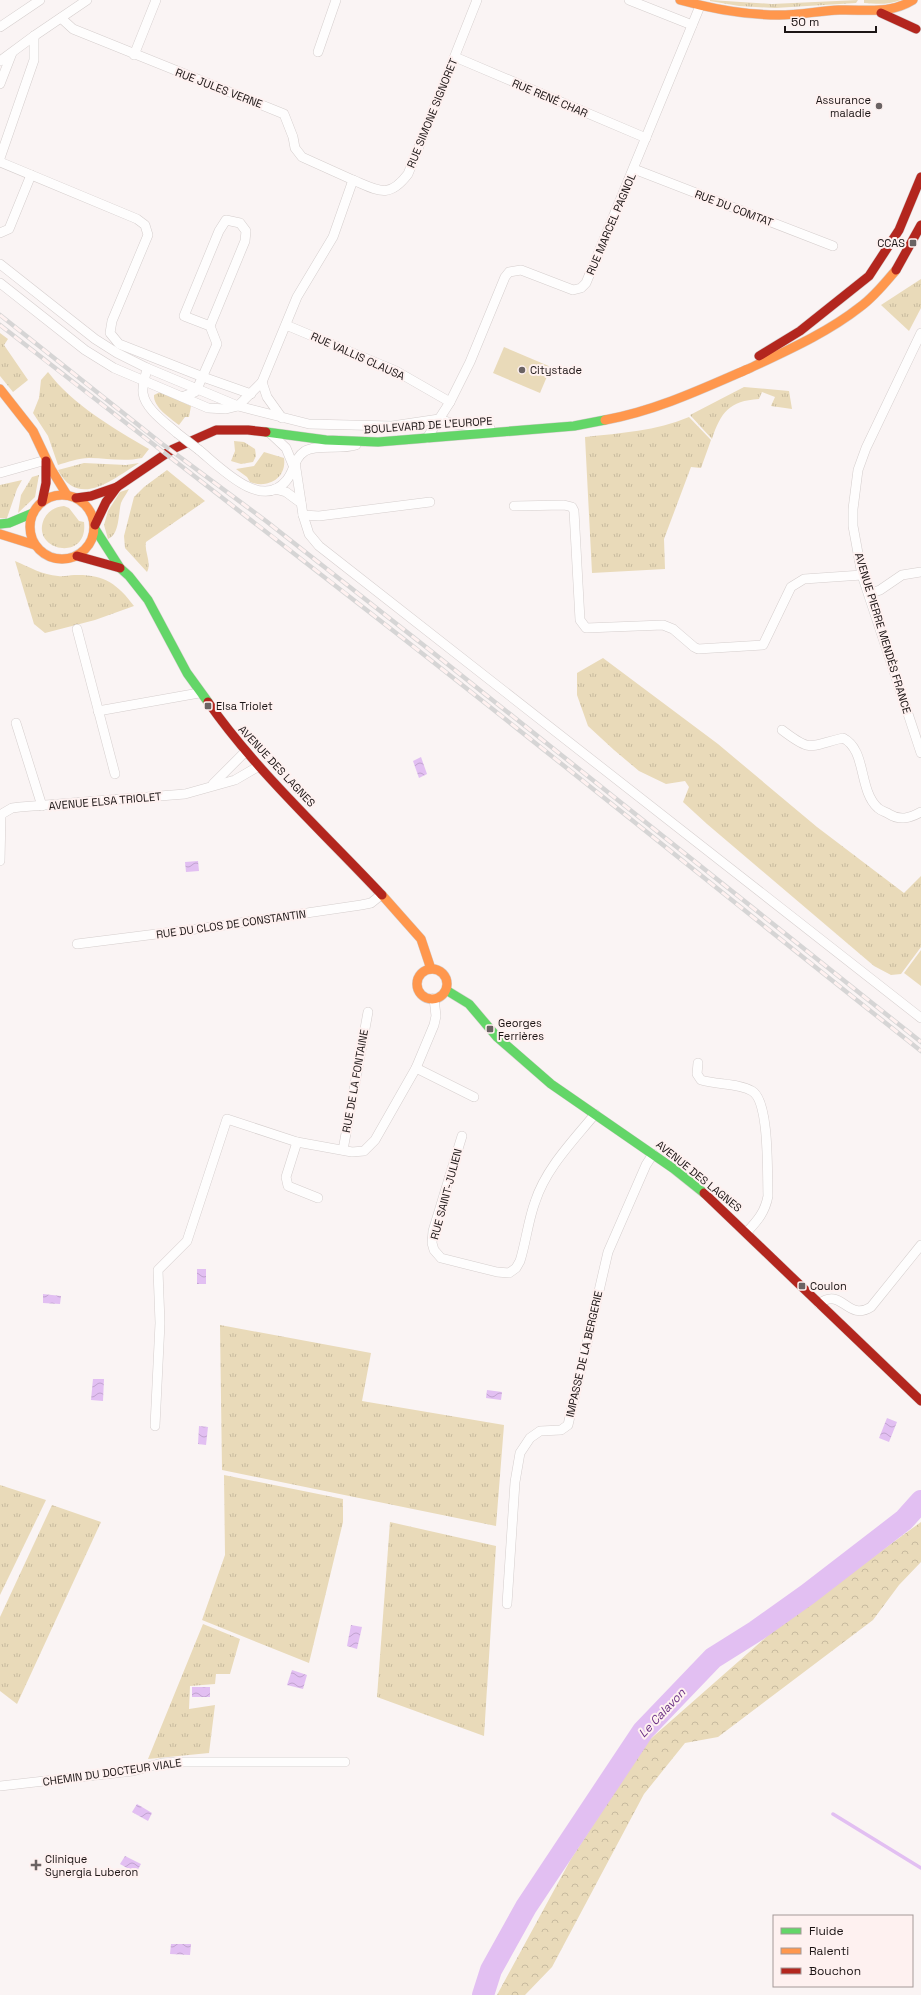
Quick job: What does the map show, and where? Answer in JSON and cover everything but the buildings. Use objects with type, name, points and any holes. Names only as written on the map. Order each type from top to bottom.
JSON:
[{"type":"street","points":[[0,27],[40,0]]},
{"type":"street","points":[[0,61],[87,0]]},
{"type":"street","points":[[134,55],[156,0]]},
{"type":"street","points":[[318,52],[336,0]]},
{"type":"street","name":"RUE SIMONE SIGNORET","points":[[353,180],[380,191],[394,189],[402,183],[408,174],[477,0]]},
{"type":"street","points":[[630,0],[692,25]]},
{"type":"street","points":[[680,0],[725,11],[779,16],[844,10],[877,12],[896,10],[913,0]]},
{"type":"street","points":[[913,0],[912,12],[919,32]]},
{"type":"street","name":"RUE MARCEL PAGNOL","points":[[427,438],[450,402],[470,362],[504,277],[509,272],[521,270],[573,290],[581,288],[586,283],[700,6]]},
{"type":"street","points":[[877,12],[919,32]]},
{"type":"street","name":"RUE JULES VERNE","points":[[61,18],[73,30],[284,114],[293,137],[295,148],[302,157],[353,180]]},
{"type":"street","points":[[0,158],[34,60],[34,36]]},
{"type":"street","points":[[0,84],[12,53]]},
{"type":"street","name":"RUE RENÉ CHAR","points":[[454,57],[646,138]]},
{"type":"street","points":[[0,162],[137,219],[145,225],[148,235],[112,321],[110,333],[119,344],[251,394]]},
{"type":"street","name":"RUE DU COMTAT","points":[[634,169],[833,246]]},
{"type":"street","points":[[0,233],[9,229],[31,175]]},
{"type":"street","name":"BOULEVARD DE L'EUROPE","points":[[703,389],[800,331],[869,276],[899,230],[921,177]]},
{"type":"street","points":[[0,283],[98,359],[144,382],[208,408],[226,409],[238,406],[262,382],[300,291],[333,237],[353,180]]},
{"type":"street","points":[[182,397],[190,395],[197,389],[217,344],[210,326],[245,241],[246,231],[240,223],[226,220],[219,231],[184,316],[210,326]]},
{"type":"street","name":"BOULEVARD DE L'EUROPE","points":[[94,527],[106,502],[117,488],[173,449],[216,430],[248,430],[326,440],[366,442],[574,426],[612,420],[654,408],[703,389],[787,351],[846,318],[862,306],[885,283],[900,264],[921,225]]},
{"type":"street","points":[[0,264],[95,339],[117,353],[147,368],[238,406],[309,424],[337,426],[392,426],[438,420],[454,424],[510,431]]},
{"type":"street","name":"RUE VALLIS CLAUSA","points":[[286,325],[396,371],[450,402]]},
{"type":"street","name":"AVENUE PIERRE MENDÈS FRANCE","points":[[921,333],[866,448],[858,470],[853,509],[853,526],[862,575],[919,742],[921,753]]},
{"type":"street","points":[[147,368],[143,393],[148,404],[177,433],[252,490],[261,492],[275,490],[286,492],[301,503]]},
{"type":"street","points":[[262,382],[267,397],[282,418]]},
{"type":"street","points":[[0,389],[33,431],[46,460],[72,497]]},
{"type":"street","points":[[270,433],[286,448],[294,463],[303,516],[309,534],[339,562],[921,1018]]},
{"type":"street","points":[[275,490],[288,479],[294,463],[299,455],[307,450],[317,448],[334,449],[366,442]]},
{"type":"street","points":[[0,473],[46,460]]},
{"type":"street","points":[[42,502],[46,483],[46,460]]},
{"type":"street","name":"BOULEVARD DE L'EUROPE","points":[[72,497],[91,496],[117,488]]},
{"type":"street","points":[[0,524],[9,523],[33,513],[42,502],[54,496],[72,497],[82,501],[91,512],[94,527],[91,542],[82,553],[77,556],[69,559],[54,559],[40,551],[35,545],[30,532],[33,513]]},
{"type":"street","points":[[303,516],[319,516],[430,502]]},
{"type":"street","points":[[514,506],[564,505],[572,508],[574,511],[580,620],[586,628],[663,625],[673,629],[698,649],[763,645],[791,587],[796,583],[804,579],[862,575]]},
{"type":"street","name":"AVENUE DES LAGNES","points":[[94,527],[120,568],[139,587],[148,600],[173,649],[199,693],[224,726],[245,752],[421,939],[430,969]]},
{"type":"street","points":[[0,534],[35,545]]},
{"type":"street","name":"AVENUE DES LAGNES","points":[[77,556],[120,568]]},
{"type":"street","points":[[869,594],[880,590],[902,575],[921,572]]},
{"type":"street","points":[[77,629],[115,774]]},
{"type":"street","points":[[98,711],[199,693]]},
{"type":"street","points":[[16,723],[42,806]]},
{"type":"street","points":[[782,730],[801,745],[814,747],[843,738],[850,741],[855,749],[869,795],[878,808],[895,818],[909,818],[921,812]]},
{"type":"street","points":[[210,787],[245,752]]},
{"type":"street","name":"AVENUE ELSA TRIOLET","points":[[0,815],[12,808],[179,795],[239,778],[259,766]]},
{"type":"street","points":[[0,815],[0,861]]},
{"type":"street","name":"RUE DU CLOS DE CONSTANTIN","points":[[77,944],[212,927],[361,905],[371,903],[381,895]]},
{"type":"street","points":[[430,969],[444,975],[447,985],[446,990],[443,994],[434,998],[424,996],[418,988],[417,983],[421,974],[430,969]]},
{"type":"street","name":"AVENUE DES LAGNES","points":[[446,990],[469,1004],[497,1037],[525,1063],[551,1084],[653,1154],[707,1195],[748,1232],[819,1304],[921,1401]]},
{"type":"street","points":[[155,1426],[160,1323],[158,1270],[187,1240],[227,1118],[296,1142],[343,1150],[364,1151],[375,1140],[416,1068],[434,1025],[436,1016],[434,998]]},
{"type":"street","name":"RUE DE LA FONTAINE","points":[[343,1150],[368,1012]]},
{"type":"street","points":[[698,1062],[697,1074],[701,1080],[739,1087],[754,1092],[760,1101],[766,1125],[768,1196],[766,1207],[762,1215],[748,1232]]},
{"type":"street","points":[[416,1068],[474,1098]]},
{"type":"street","name":"RUE SAINT-JULIEN","points":[[462,1136],[433,1231],[432,1242],[434,1250],[441,1258],[497,1272],[509,1273],[516,1268],[520,1261],[535,1201],[544,1181],[560,1157],[595,1114]]},
{"type":"street","points":[[296,1142],[286,1177],[288,1186],[318,1198]]},
{"type":"street","name":"IMPASSE DE LA BERGERIE","points":[[507,1604],[514,1482],[520,1453],[530,1438],[540,1431],[561,1430],[568,1425],[608,1252],[646,1165],[653,1154]]},
{"type":"street","points":[[819,1304],[830,1298],[834,1298],[855,1310],[867,1310],[872,1307],[921,1245]]},
{"type":"street","name":"CHEMIN DU DOCTEUR VIALE","points":[[0,1786],[133,1771],[162,1763],[345,1762]]},
{"type":"green space","points":[[710,0],[772,4],[858,0],[856,3],[775,8],[739,6]]},
{"type":"green space","points":[[864,0],[901,0],[892,3],[878,4],[864,3]]},
{"type":"green space","points":[[921,279],[921,308],[909,331],[881,305]]},
{"type":"green space","points":[[0,333],[8,339],[4,345],[28,380],[13,392],[0,376]]},
{"type":"green space","name":"Citystade","points":[[504,347],[551,367],[540,393],[493,373]]},
{"type":"green space","points":[[48,372],[69,395],[94,415],[149,449],[142,458],[122,460],[85,458],[58,465],[48,436],[33,413],[39,398],[41,380]]},
{"type":"green space","points":[[744,387],[789,391],[792,409],[771,406],[775,397],[762,392],[759,399],[740,402],[733,405],[723,415],[712,439],[690,415]]},
{"type":"green space","points":[[160,392],[191,406],[189,417],[185,417],[179,425],[167,416],[159,408],[154,399],[154,395]]},
{"type":"green space","points":[[689,417],[711,440],[701,468],[691,467],[664,539],[665,569],[592,573],[585,437],[625,433],[651,428],[677,422]]},
{"type":"green space","points":[[234,441],[244,442],[255,449],[256,456],[253,462],[241,464],[231,461],[235,451]]},
{"type":"green space","points":[[264,452],[284,458],[282,472],[279,477],[269,483],[256,484],[250,482],[247,477],[236,469],[254,466]]},
{"type":"green space","points":[[84,463],[126,465],[139,463],[108,482],[97,487],[86,489],[76,488],[66,482],[58,470]]},
{"type":"green space","points":[[167,470],[205,501],[146,542],[149,564],[147,572],[125,548],[124,536],[134,497],[144,487]]},
{"type":"green space","points":[[39,475],[35,497],[18,513],[21,495],[32,477]]},
{"type":"green space","points":[[22,480],[17,489],[7,518],[0,518],[0,485]]},
{"type":"green space","points":[[129,489],[121,503],[115,533],[108,539],[104,525],[108,511],[120,492]]},
{"type":"green space","points":[[64,506],[69,508],[79,521],[84,522],[83,535],[78,543],[70,548],[61,548],[52,545],[45,539],[42,530],[44,519],[48,514],[55,508]]},
{"type":"green space","points":[[15,561],[52,575],[84,575],[101,578],[122,591],[134,606],[95,620],[45,633],[34,624]]},
{"type":"green space","points":[[603,658],[718,744],[817,827],[904,893],[921,876],[921,947],[901,974],[891,975],[874,966],[707,824],[683,802],[689,787],[685,781],[666,784],[639,771],[588,726],[577,695],[577,673]]},
{"type":"green space","points":[[921,950],[921,986],[904,973]]},
{"type":"green space","points":[[220,1325],[371,1353],[362,1401],[504,1425],[496,1526],[222,1470]]},
{"type":"green space","points":[[224,1475],[343,1499],[343,1522],[309,1663],[202,1620],[225,1555]]},
{"type":"green space","points":[[0,1485],[46,1500],[0,1595]]},
{"type":"green space","points":[[52,1505],[101,1522],[17,1704],[0,1691],[0,1617]]},
{"type":"green space","points":[[390,1522],[496,1546],[484,1736],[377,1697]]},
{"type":"green space","points":[[921,1522],[921,1562],[899,1585],[873,1620],[718,1737],[685,1743],[644,1794],[552,1967],[525,1995],[497,1995],[571,1859],[647,1742],[781,1624]]},
{"type":"green space","points":[[203,1624],[240,1639],[230,1674],[216,1674],[215,1684],[190,1686],[189,1709],[215,1705],[209,1753],[148,1759]]},
{"type":"water","points":[[421,757],[427,774],[419,778],[413,761]]},
{"type":"water","points":[[198,861],[199,871],[186,872],[185,862]]},
{"type":"water","points":[[197,1269],[206,1269],[206,1284],[197,1284]]},
{"type":"water","points":[[43,1294],[61,1296],[60,1304],[43,1303]]},
{"type":"water","points":[[93,1379],[104,1379],[103,1401],[91,1400]]},
{"type":"water","points":[[487,1390],[502,1392],[501,1400],[486,1398]]},
{"type":"water","points":[[887,1418],[897,1422],[889,1442],[879,1438]]},
{"type":"water","points":[[199,1426],[208,1427],[206,1445],[198,1444]]},
{"type":"water","points":[[351,1625],[362,1627],[357,1649],[347,1646]]},
{"type":"water","points":[[292,1670],[307,1675],[303,1689],[287,1685]]},
{"type":"water","points":[[192,1687],[210,1687],[210,1697],[192,1697]]},
{"type":"water","points":[[137,1804],[152,1813],[148,1821],[132,1812]]},
{"type":"water","points":[[125,1856],[141,1864],[136,1873],[120,1864]]},
{"type":"water","points":[[171,1944],[191,1944],[190,1955],[170,1954]]},
{"type":"waterway","name":"Le Calavon","points":[[483,1995],[491,1970],[526,1907],[643,1731],[713,1658],[756,1631],[808,1594],[904,1520],[921,1501]]},
{"type":"waterway","points":[[833,1814],[921,1868]]},
{"type":"railway","points":[[0,315],[161,443],[266,521],[431,651],[921,1042]]},
{"type":"railway","points":[[0,325],[458,681],[921,1051]]},
{"type":"traffic: fast","points":[[266,432],[326,440],[378,442],[574,426],[605,420]]},
{"type":"traffic: fast","points":[[0,524],[9,523],[33,513]]},
{"type":"traffic: fast","points":[[95,529],[120,568],[129,576],[148,600],[187,673],[208,702]]},
{"type":"traffic: fast","points":[[446,990],[469,1004],[497,1037],[551,1084],[674,1169],[704,1193]]},
{"type":"traffic: slow","points":[[680,0],[729,11],[779,15],[839,10],[877,10],[895,8],[913,0]]},
{"type":"traffic: slow","points":[[605,420],[642,411],[678,399],[748,369],[806,341],[834,325],[865,303],[879,290],[896,270]]},
{"type":"traffic: slow","points":[[0,389],[33,431],[51,469],[67,495]]},
{"type":"traffic: slow","points":[[56,495],[68,495],[85,504],[92,515],[94,527],[92,539],[85,550],[68,559],[56,559],[44,554],[35,545],[30,533],[30,521],[35,509],[44,500],[56,495]]},
{"type":"traffic: slow","points":[[0,534],[35,545]]},
{"type":"traffic: slow","points":[[382,895],[421,939],[431,969]]},
{"type":"traffic: slow","points":[[432,969],[442,974],[447,984],[442,994],[432,999],[422,994],[417,984],[422,974],[432,969]]},
{"type":"traffic: jam","points":[[881,13],[916,29]]},
{"type":"traffic: jam","points":[[759,356],[800,331],[869,276],[899,230],[921,177]]},
{"type":"traffic: jam","points":[[896,270],[921,225]]},
{"type":"traffic: jam","points":[[76,498],[91,496],[117,487],[173,449],[216,430],[248,430],[266,432]]},
{"type":"traffic: jam","points":[[42,502],[46,483],[46,461]]},
{"type":"traffic: jam","points":[[95,525],[106,502],[117,487]]},
{"type":"traffic: jam","points":[[77,556],[120,568]]},
{"type":"traffic: jam","points":[[208,702],[247,753],[382,895]]},
{"type":"traffic: jam","points":[[704,1193],[921,1401]]},
{"type":"place","name":"Assurance maladie","points":[[879,106]]},
{"type":"place","name":"CCAS","points":[[913,243]]},
{"type":"place","name":"Citystade","points":[[522,370]]},
{"type":"place","name":"Elsa Triolet","points":[[208,706]]},
{"type":"place","name":"Georges Ferrières","points":[[490,1029]]},
{"type":"place","name":"Coulon","points":[[802,1286]]},
{"type":"place","name":"Clinique Synergia Luberon","points":[[36,1865]]}]
